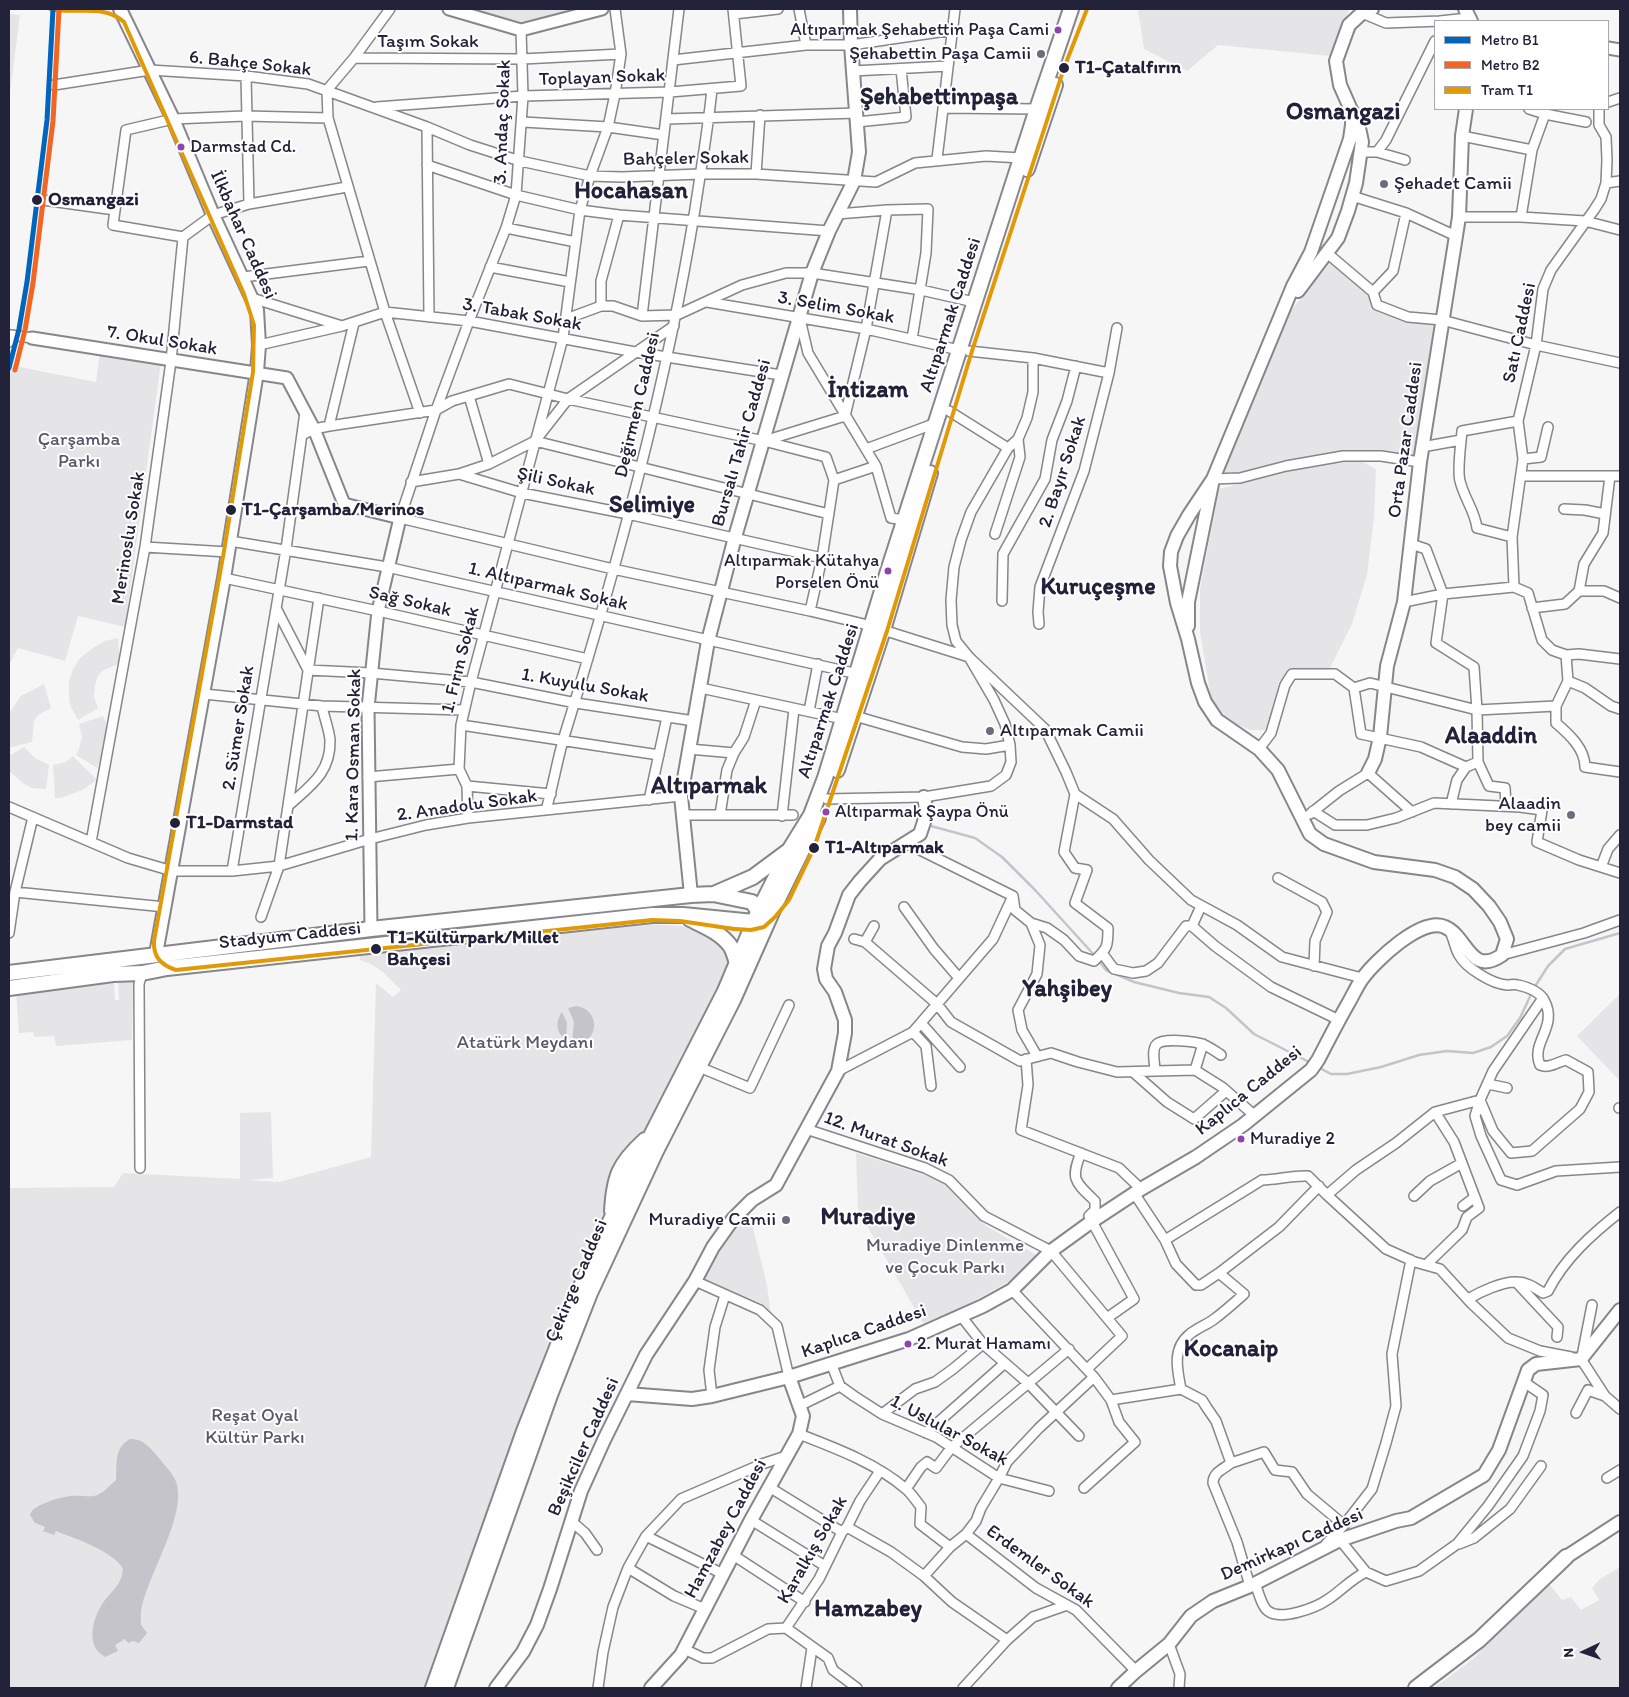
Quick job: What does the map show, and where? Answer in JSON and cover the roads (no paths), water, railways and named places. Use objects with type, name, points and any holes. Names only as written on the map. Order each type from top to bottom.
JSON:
[{"type":"main road","name":"İlkbahar Caddesi","points":[[120,9],[173,119],[213,215],[257,310],[259,345],[257,372],[224,578],[156,954]]},
{"type":"main road","name":"Bursalı Tahir Caddesi","points":[[691,895],[681,796],[708,641],[747,494],[812,273],[829,231],[854,181],[859,152],[850,9]]},
{"type":"main road","name":"Altıparmak Caddesi","points":[[776,902],[827,799],[849,717],[949,411],[974,302],[1071,9]]},
{"type":"main road","name":"Altıparmak Caddesi","points":[[759,917],[790,849],[811,815],[849,717],[858,674],[878,628],[904,520],[936,423],[964,350],[1081,9]]},
{"type":"main road","points":[[1282,314],[1338,238],[1352,196],[1362,142],[1360,128],[1340,85],[1336,61],[1350,25],[1367,11]]},
{"type":"main road","name":"Orta Pazar Caddesi","points":[[1368,774],[1375,759],[1380,737],[1386,666],[1404,602],[1422,447],[1459,217],[1462,136],[1466,110]]},
{"type":"main road","points":[[1352,111],[1350,139],[1321,227],[1212,479],[1177,536],[1171,552],[1170,566],[1177,604],[1188,639],[1198,683],[1205,702],[1217,720],[1259,749],[1278,770],[1310,834],[1324,844],[1374,862],[1435,870],[1455,877],[1473,889],[1489,906],[1500,922],[1507,940],[1502,955],[1490,961],[1481,960],[1472,957],[1450,930]]},
{"type":"main road","points":[[1188,639],[1188,602],[1212,479]]},
{"type":"main road","name":"Beşikciler Caddesi","points":[[496,1688],[523,1652],[537,1625],[581,1491],[646,1355],[695,1281],[713,1247],[734,1219],[752,1200],[776,1185],[838,1071],[845,1033],[845,1020],[836,992],[826,979],[824,968],[828,946],[835,934],[849,896],[860,881],[880,858],[920,834],[926,809],[924,797]]},
{"type":"main road","points":[[720,895],[754,876],[790,849]]},
{"type":"main road","points":[[9,973],[370,929],[691,895],[720,895],[752,902],[759,917],[762,935]]},
{"type":"main road","points":[[701,917],[730,914],[733,910],[733,902],[720,895]]},
{"type":"main road","points":[[759,917],[776,902]]},
{"type":"main road","name":"Çekirge Caddesi","points":[[446,1688],[571,1340],[590,1293],[656,1150],[733,1000],[776,902]]},
{"type":"main road","points":[[683,915],[713,930],[731,947],[737,963]]},
{"type":"main road","name":"Stadyum Caddesi","points":[[9,988],[187,966],[642,916],[759,917]]},
{"type":"main road","name":"Çekirge Caddesi","points":[[433,1688],[542,1385],[584,1279],[651,1135],[725,990],[759,917]]},
{"type":"main road","name":"Kaplıca Caddesi","points":[[627,1394],[692,1399],[789,1378],[909,1339],[984,1306],[1012,1290],[1051,1251],[1091,1222],[1138,1191],[1196,1157],[1255,1116],[1311,1070],[1362,978],[1395,945],[1418,929],[1434,925],[1445,926],[1450,930]]},
{"type":"main road","points":[[1581,1359],[1620,1310]]},
{"type":"main road","name":"Demirkapı Caddesi","points":[[1118,1688],[1169,1644],[1192,1616],[1213,1601],[1252,1585],[1340,1540],[1396,1521],[1411,1518],[1484,1475],[1499,1450],[1528,1370],[1536,1364],[1581,1359]]},
{"type":"main road","name":"Hamzabey Caddesi","points":[[651,1688],[677,1660],[684,1649],[751,1520],[799,1434],[803,1416],[789,1378]]},
{"type":"main road","points":[[1416,1688],[1479,1640],[1566,1557],[1620,1522]]},
{"type":"street","points":[[390,9],[354,58],[326,90],[328,118],[369,261],[420,413]]},
{"type":"street","points":[[449,9],[520,30],[602,9]]},
{"type":"street","name":"1. Fırın Sokak","points":[[468,818],[467,786],[459,769],[461,725],[470,682],[496,592],[563,338],[580,210],[608,127],[615,94],[621,54],[615,9]]},
{"type":"street","points":[[642,316],[680,9]]},
{"type":"street","points":[[738,53],[733,12],[778,9]]},
{"type":"street","points":[[799,9],[806,45]]},
{"type":"street","points":[[937,159],[955,9]]},
{"type":"street","points":[[1367,11],[1386,23],[1434,21]]},
{"type":"street","points":[[1446,20],[1468,16]]},
{"type":"street","name":"3. Andaç Sokak","points":[[436,410],[506,228],[516,195],[524,96],[520,30]]},
{"type":"street","points":[[673,60],[806,45],[851,45],[953,30]]},
{"type":"street","points":[[1377,152],[1396,122],[1434,43]]},
{"type":"street","name":"Toplayan Sokak","points":[[374,108],[524,96],[670,92],[741,86],[738,53]]},
{"type":"street","name":"Taşım Sokak","points":[[354,58],[522,59],[621,54]]},
{"type":"street","points":[[853,71],[948,66]]},
{"type":"street","points":[[666,119],[760,115],[906,117],[901,69]]},
{"type":"street","name":"6. Bahçe Sokak","points":[[54,86],[150,70],[246,76],[308,84],[427,127],[470,145],[520,161]]},
{"type":"street","points":[[246,76],[249,204]]},
{"type":"street","name":"Değirmen Caddesi","points":[[546,810],[654,417],[677,315],[712,89]]},
{"type":"street","points":[[944,108],[1037,109]]},
{"type":"street","points":[[1531,110],[1586,122]]},
{"type":"street","points":[[1599,110],[1599,125],[1606,137],[1606,183],[1620,181]]},
{"type":"street","points":[[1521,217],[1532,150],[1545,114]]},
{"type":"street","points":[[756,174],[760,115]]},
{"type":"street","points":[[328,118],[246,116],[173,119],[126,130],[113,225],[183,237],[213,215],[249,204],[347,187]]},
{"type":"street","points":[[523,122],[566,123],[664,135]]},
{"type":"street","points":[[427,127],[429,317]]},
{"type":"street","points":[[1462,136],[1532,150]]},
{"type":"street","points":[[1361,152],[1377,152],[1405,160]]},
{"type":"street","name":"Bahçeler Sokak","points":[[520,161],[590,176],[756,174],[876,182],[915,163],[937,159],[986,156],[1021,158]]},
{"type":"street","points":[[427,165],[516,195],[580,210],[619,215],[829,231]]},
{"type":"street","name":"Satı Caddesi","points":[[1514,587],[1512,537],[1523,459],[1518,421],[1536,345],[1543,289],[1551,270],[1601,199],[1606,183]]},
{"type":"street","points":[[1352,196],[1406,214],[1456,236]]},
{"type":"street","points":[[43,200],[115,210]]},
{"type":"street","points":[[837,214],[928,209],[926,253],[912,339]]},
{"type":"street","points":[[845,416],[866,329],[887,210]]},
{"type":"street","points":[[1373,292],[1393,271],[1406,214]]},
{"type":"street","points":[[601,306],[601,281],[619,215]]},
{"type":"street","points":[[1459,217],[1521,217],[1585,221],[1620,230]]},
{"type":"street","points":[[506,228],[576,242]]},
{"type":"street","name":"Merinoslu Sokak","points":[[91,842],[145,547],[171,361],[183,237]]},
{"type":"street","points":[[1326,253],[1373,292],[1377,305],[1408,317],[1442,320],[1536,345],[1620,363]]},
{"type":"street","points":[[242,278],[369,261]]},
{"type":"street","points":[[490,267],[570,282]]},
{"type":"street","points":[[566,319],[601,306],[613,306],[642,316],[677,315],[742,285],[786,273],[812,273],[874,282],[974,302]]},
{"type":"street","points":[[252,298],[342,326]]},
{"type":"street","name":"3. Selim Sokak","points":[[706,302],[866,329],[964,350],[1033,358],[1109,373]]},
{"type":"street","name":"3. Tabak Sokak","points":[[259,345],[342,326],[385,312],[469,321],[635,352],[781,374]]},
{"type":"street","points":[[799,317],[808,353],[876,466],[891,518],[904,520]]},
{"type":"street","points":[[328,426],[354,322]]},
{"type":"street","points":[[411,482],[459,474],[489,464],[535,441],[568,399],[674,326]]},
{"type":"street","name":"2. Bayır Sokak","points":[[1039,624],[1040,587],[1084,471],[1109,373],[1117,328]]},
{"type":"street","points":[[9,342],[11,335],[32,338]]},
{"type":"street","name":"7. Okul Sokak","points":[[32,338],[287,378],[305,412]]},
{"type":"street","points":[[1013,896],[1015,910],[1031,923],[1047,928],[1058,936],[1078,956],[1094,961],[1108,945],[1108,928],[1076,903],[1088,870],[1075,868],[1064,852],[1075,794],[1066,772],[1045,729],[969,657],[956,641],[952,625],[951,600],[954,567],[960,540],[971,512],[1008,448],[1018,439],[1027,418],[1033,392],[1033,358]]},
{"type":"street","points":[[1002,601],[1003,554],[1046,479],[1052,440],[1067,401],[1076,366]]},
{"type":"street","points":[[302,435],[314,429],[328,426],[436,410],[452,401],[509,384],[548,395],[764,441],[826,457],[834,480],[822,558],[810,611]]},
{"type":"street","points":[[469,396],[489,464]]},
{"type":"street","name":"1. Kara Osman Sokak","points":[[370,929],[368,708],[378,611],[400,518],[436,410]]},
{"type":"street","points":[[949,411],[1008,448]]},
{"type":"street","points":[[305,412],[314,429],[344,504],[613,569],[810,611],[878,628],[969,657],[994,700],[1005,724],[1012,762],[1006,775],[991,786],[924,797],[827,799]]},
{"type":"street","name":"2. Sümer Sokak","points":[[232,871],[286,549],[305,412]]},
{"type":"street","points":[[764,441],[845,416]]},
{"type":"street","points":[[1512,537],[1477,528],[1476,517],[1460,480],[1461,440],[1462,431],[1518,421]]},
{"type":"street","points":[[866,449],[936,423]]},
{"type":"street","points":[[1523,459],[1541,457],[1548,426]]},
{"type":"street","points":[[995,534],[1020,457],[1018,439]]},
{"type":"street","points":[[1422,447],[1461,440]]},
{"type":"street","points":[[535,441],[829,514]]},
{"type":"street","points":[[1212,479],[1240,478],[1286,466],[1343,456],[1381,456],[1420,462]]},
{"type":"street","points":[[834,480],[876,466]]},
{"type":"street","name":"Şili Sokak","points":[[459,474],[522,492],[735,537],[822,558]]},
{"type":"street","points":[[1522,476],[1620,476]]},
{"type":"street","points":[[1532,608],[1565,604],[1579,591],[1584,564],[1603,533],[1610,476]]},
{"type":"street","points":[[1564,509],[1606,514]]},
{"type":"street","points":[[1411,544],[1426,548],[1443,594],[1436,643],[1474,667],[1478,710],[1478,762],[1489,786],[1505,788],[1506,806]]},
{"type":"street","name":"1. Altıparmak Sokak","points":[[145,547],[229,546],[286,549],[387,567],[858,674]]},
{"type":"street","name":"Sağ Sokak","points":[[224,578],[588,659]]},
{"type":"street","points":[[1404,602],[1443,594],[1514,587],[1528,593],[1542,640],[1552,650],[1566,655],[1579,654],[1620,659]]},
{"type":"street","points":[[1579,591],[1604,590],[1620,598]]},
{"type":"street","points":[[261,917],[279,866],[319,598]]},
{"type":"street","points":[[276,608],[308,670]]},
{"type":"street","points":[[1566,655],[1568,681],[1556,706],[1556,723],[1572,737],[1585,757],[1585,767],[1620,772]]},
{"type":"street","points":[[809,711],[818,664]]},
{"type":"street","name":"1. Kuyulu Sokak","points":[[308,670],[371,673],[470,682],[576,703],[694,720]]},
{"type":"street","points":[[1259,749],[1271,733],[1285,685],[1292,674],[1335,674],[1354,688],[1361,734],[1421,747],[1466,767]]},
{"type":"street","points":[[1568,681],[1585,688],[1610,706],[1620,709]]},
{"type":"street","points":[[1354,688],[1370,683],[1478,710],[1556,706]]},
{"type":"street","points":[[700,688],[794,709],[849,717],[962,747],[986,749],[1010,745]]},
{"type":"street","points":[[204,694],[322,706],[464,710]]},
{"type":"street","points":[[720,815],[727,770],[734,753],[744,737],[756,700]]},
{"type":"street","points":[[288,806],[315,781],[327,763],[330,739],[322,706]]},
{"type":"street","points":[[782,816],[794,709]]},
{"type":"street","points":[[649,800],[667,717]]},
{"type":"street","points":[[461,725],[564,739],[659,755]]},
{"type":"street","points":[[689,750],[734,753]]},
{"type":"street","points":[[1451,804],[1457,780],[1466,767],[1478,762]]},
{"type":"street","points":[[368,777],[459,769]]},
{"type":"street","points":[[1302,820],[1339,791],[1368,774],[1412,812]]},
{"type":"street","points":[[467,786],[551,794]]},
{"type":"street","points":[[1075,794],[1113,819],[1149,860],[1190,900],[1237,925],[1282,957],[1362,978]]},
{"type":"street","name":"2. Anadolu Sokak","points":[[9,807],[128,858],[172,871],[232,871],[279,866],[370,839],[426,825],[468,818],[681,796]]},
{"type":"street","points":[[1313,811],[1335,825],[1367,825],[1434,804],[1506,806],[1542,810],[1538,842],[1579,860],[1620,873]]},
{"type":"street","points":[[683,815],[793,815]]},
{"type":"street","points":[[9,933],[15,892],[33,817]]},
{"type":"street","points":[[1601,867],[1608,849],[1620,835]]},
{"type":"street","points":[[906,843],[1013,896]]},
{"type":"street","points":[[1278,878],[1322,902],[1327,912],[1315,940],[1314,966]]},
{"type":"street","points":[[15,892],[165,907]]},
{"type":"street","points":[[838,1071],[913,1032],[993,939],[1013,896]]},
{"type":"street","points":[[1192,926],[1200,906]]},
{"type":"street","points":[[904,907],[934,949],[960,978]]},
{"type":"street","points":[[1502,955],[1584,933],[1620,920]]},
{"type":"street","points":[[1031,923],[1040,945],[1037,974],[1018,1010],[1022,1030],[1037,1056]]},
{"type":"street","points":[[865,942],[874,926]]},
{"type":"street","points":[[1102,953],[1114,969],[1132,974],[1146,970],[1158,962],[1186,926],[1192,926],[1215,946],[1271,987],[1339,1020]]},
{"type":"street","points":[[1450,930],[1458,955],[1469,967],[1506,985],[1516,984],[1538,994],[1549,1012],[1549,1019],[1538,1051],[1537,1059],[1540,1065],[1545,1067],[1566,1060],[1588,1072],[1589,1092],[1580,1109],[1532,1151],[1511,1153],[1493,1131],[1480,1100]]},
{"type":"street","points":[[854,939],[865,942],[937,1004],[952,1022],[1020,1061],[1050,1053],[1117,1072],[1195,1070],[1226,1091],[1255,1116]]},
{"type":"street","points":[[140,1168],[138,984],[142,973]]},
{"type":"street","points":[[1538,994],[1493,1072],[1475,1116],[1501,1180],[1517,1185],[1556,1171],[1620,1167]]},
{"type":"street","points":[[699,1067],[750,1088],[789,1005]]},
{"type":"street","points":[[921,1023],[960,1067]]},
{"type":"street","points":[[913,1032],[926,1046],[931,1086]]},
{"type":"street","points":[[1155,1071],[1154,1050],[1157,1044],[1170,1041],[1204,1044],[1221,1055]]},
{"type":"street","points":[[1195,1070],[1204,1044]]},
{"type":"street","points":[[1026,1059],[1028,1085],[1021,1130],[1119,1168],[1138,1191],[1176,1264],[1196,1285],[1201,1285],[1220,1273],[1279,1226],[1320,1186]]},
{"type":"street","points":[[1133,1072],[1167,1102],[1194,1119],[1226,1091]]},
{"type":"street","points":[[1488,1084],[1507,1088]]},
{"type":"street","points":[[1327,1195],[1356,1170],[1396,1143],[1435,1112],[1480,1100]]},
{"type":"street","points":[[1426,1265],[1462,1230],[1467,1218],[1479,1208],[1454,1142],[1435,1112]]},
{"type":"street","name":"12. Murat Sokak","points":[[806,1129],[925,1168],[949,1180],[984,1216],[1051,1251]]},
{"type":"street","points":[[1081,1153],[1074,1168],[1075,1176],[1081,1188],[1095,1201],[1095,1210],[1089,1216],[1091,1222],[1134,1298],[1107,1318]]},
{"type":"street","points":[[1414,1196],[1430,1181],[1462,1162]]},
{"type":"street","points":[[1165,1240],[1262,1180],[1276,1180],[1297,1175],[1308,1176],[1386,1249],[1411,1260],[1440,1269],[1508,1338],[1540,1350],[1581,1359]]},
{"type":"street","points":[[1463,1206],[1475,1197]]},
{"type":"street","points":[[1468,1299],[1496,1286],[1516,1282],[1529,1284],[1543,1293],[1548,1292],[1560,1269],[1598,1229],[1620,1212]]},
{"type":"street","points":[[1051,1251],[1122,1336],[1087,1369]]},
{"type":"street","points":[[1321,1550],[1344,1525],[1372,1489],[1396,1406],[1392,1354],[1411,1260]]},
{"type":"street","points":[[1180,1389],[1176,1368],[1177,1354],[1181,1343],[1190,1334],[1214,1320],[1244,1294],[1220,1273]]},
{"type":"street","points":[[695,1281],[760,1310],[778,1326],[789,1378]]},
{"type":"street","points":[[1516,1282],[1558,1327],[1557,1337]]},
{"type":"street","points":[[1012,1290],[1094,1377],[1111,1400],[1119,1422],[1135,1442],[1084,1488]]},
{"type":"street","points":[[712,1396],[709,1370],[715,1327],[725,1295]]},
{"type":"street","points":[[1592,1305],[1581,1359],[1605,1396],[1620,1409]]},
{"type":"street","points":[[961,1316],[984,1344],[1028,1383],[1079,1436]]},
{"type":"street","points":[[882,1414],[915,1388],[934,1382],[947,1374],[984,1344]]},
{"type":"street","points":[[906,1489],[921,1467],[927,1462],[936,1468],[952,1448],[1068,1349]]},
{"type":"street","points":[[799,1406],[840,1386],[831,1363]]},
{"type":"street","points":[[926,1433],[1005,1363]]},
{"type":"street","points":[[924,1576],[950,1547],[966,1534],[976,1521],[981,1508],[1007,1462],[1056,1412],[1094,1377]]},
{"type":"street","points":[[1458,1544],[1488,1506],[1523,1456],[1540,1411],[1543,1395],[1524,1382]]},
{"type":"street","name":"1. Uslular Sokak","points":[[840,1386],[882,1414],[926,1433],[999,1478],[1049,1492]]},
{"type":"street","points":[[1111,1400],[1180,1389],[1202,1400],[1216,1421],[1231,1463]]},
{"type":"street","points":[[1576,1413],[1588,1390],[1605,1396]]},
{"type":"street","points":[[799,1434],[836,1449],[880,1471],[906,1489],[921,1506],[920,1524],[950,1547]]},
{"type":"street","points":[[1344,1525],[1307,1494],[1292,1472],[1275,1470],[1264,1452],[1231,1463],[1216,1473],[1213,1479],[1252,1585],[1267,1611],[1278,1616],[1298,1612],[1326,1601],[1356,1577],[1366,1572]]},
{"type":"street","points":[[598,1688],[603,1652],[613,1607],[628,1568],[646,1536],[681,1499],[762,1464],[786,1456]]},
{"type":"street","points":[[1340,1540],[1366,1572],[1386,1580],[1419,1571],[1458,1544],[1474,1538],[1510,1509],[1541,1466]]},
{"type":"street","points":[[1607,1478],[1620,1470]]},
{"type":"street","name":"Karalkış Sokak","points":[[684,1649],[703,1658],[712,1658],[768,1629],[786,1628],[805,1602],[860,1501],[880,1471]]},
{"type":"street","points":[[769,1487],[891,1552],[924,1576],[952,1602],[1007,1640]]},
{"type":"street","points":[[751,1520],[825,1566]]},
{"type":"street","points":[[571,1521],[585,1532],[597,1550]]},
{"type":"street","name":"Erdemler Sokak","points":[[966,1534],[1036,1588],[1076,1610],[1136,1671]]},
{"type":"street","points":[[646,1536],[723,1574]]},
{"type":"street","points":[[733,1555],[805,1602]]},
{"type":"street","points":[[628,1568],[674,1596],[705,1609]]},
{"type":"street","points":[[963,1688],[1032,1616],[1067,1605]]},
{"type":"street","points":[[786,1628],[828,1658],[833,1670],[857,1688]]},
{"type":"street","points":[[1169,1644],[1180,1674],[1179,1688]]},
{"type":"street","points":[[806,1688],[812,1648]]},
{"type":"waterway","points":[[931,826],[975,838],[1002,857],[1036,891],[1095,956]]},
{"type":"waterway","points":[[1318,1067],[1331,1074],[1347,1074],[1381,1067],[1419,1055],[1447,1051],[1473,1053],[1491,1047],[1507,1036],[1520,1018],[1534,988],[1548,966],[1565,949],[1620,933]]},
{"type":"waterway","points":[[1098,960],[1106,970],[1134,982],[1179,993],[1209,997],[1226,1008],[1254,1034],[1311,1063]]},
{"type":"metro line","name":"B1","points":[[9,368],[19,329],[27,282],[47,120],[53,9]]},
{"type":"metro line","name":"B2","points":[[15,370],[25,330],[33,283],[53,121],[59,9]]},
{"type":"tram line","name":"T1","points":[[50,9],[59,11],[98,11],[116,16],[124,22],[244,294],[254,325],[253,372],[224,551],[154,941],[155,952],[159,960],[166,966],[176,970],[652,920],[680,921],[751,930],[764,927],[775,917],[789,900],[814,848],[887,631],[972,351],[1064,68],[1087,9]]},
{"type":"place","name":"Altıparmak Şehabettin Paşa Cami","points":[[1058,30]]},
{"type":"place","name":"Şehabettin Paşa Camii","points":[[1041,54]]},
{"type":"place","name":"T1-Çatalfırın","points":[[1064,68]]},
{"type":"place","name":"Darmstad Cd.","points":[[181,147]]},
{"type":"place","name":"Şehadet Camii","points":[[1384,184]]},
{"type":"place","name":"Osmangazi","points":[[37,200]]},
{"type":"place","name":"T1-Çarşamba/Merinos","points":[[231,510]]},
{"type":"place","name":"Altıparmak Kütahya Porselen Önü","points":[[888,571]]},
{"type":"place","name":"Altıparmak Camii","points":[[990,731]]},
{"type":"place","name":"Altıparmak Şaypa Önü","points":[[826,812]]},
{"type":"place","name":"Alaadin bey camii","points":[[1571,815]]},
{"type":"place","name":"T1-Darmstad","points":[[175,823]]},
{"type":"place","name":"T1-Altıparmak","points":[[814,848]]},
{"type":"place","name":"T1-Kültürpark/Millet Bahçesi","points":[[376,949]]},
{"type":"place","name":"Muradiye 2","points":[[1241,1139]]},
{"type":"place","name":"Muradiye Camii","points":[[786,1220]]},
{"type":"place","name":"2. Murat Hamamı","points":[[908,1344]]},
{"type":"district","name":"Şehabettinpaşa","points":[[939,98]]},
{"type":"district","name":"Osmangazi","points":[[1343,113]]},
{"type":"district","name":"Hocahasan","points":[[631,192]]},
{"type":"district","name":"İntizam","points":[[868,391]]},
{"type":"district","name":"Selimiye","points":[[652,506]]},
{"type":"district","name":"Kuruçeşme","points":[[1098,588]]},
{"type":"district","name":"Alaaddin","points":[[1491,737]]},
{"type":"district","name":"Altıparmak","points":[[709,787]]},
{"type":"district","name":"Yahşibey","points":[[1067,990]]},
{"type":"district","name":"Muradiye","points":[[868,1218]]},
{"type":"district","name":"Kocanaip","points":[[1231,1350]]},
{"type":"district","name":"Hamzabey","points":[[868,1610]]},
{"type":"park label","name":"Çarşamba Parkı","points":[[79,451]]},
{"type":"park label","name":"Atatürk Meydanı","points":[[525,1043]]},
{"type":"park label","name":"Muradiye Dinlenme ve Çocuk Parkı","points":[[945,1257]]},
{"type":"park label","name":"Reşat Oyal Kültür Parkı","points":[[255,1427]]}]
